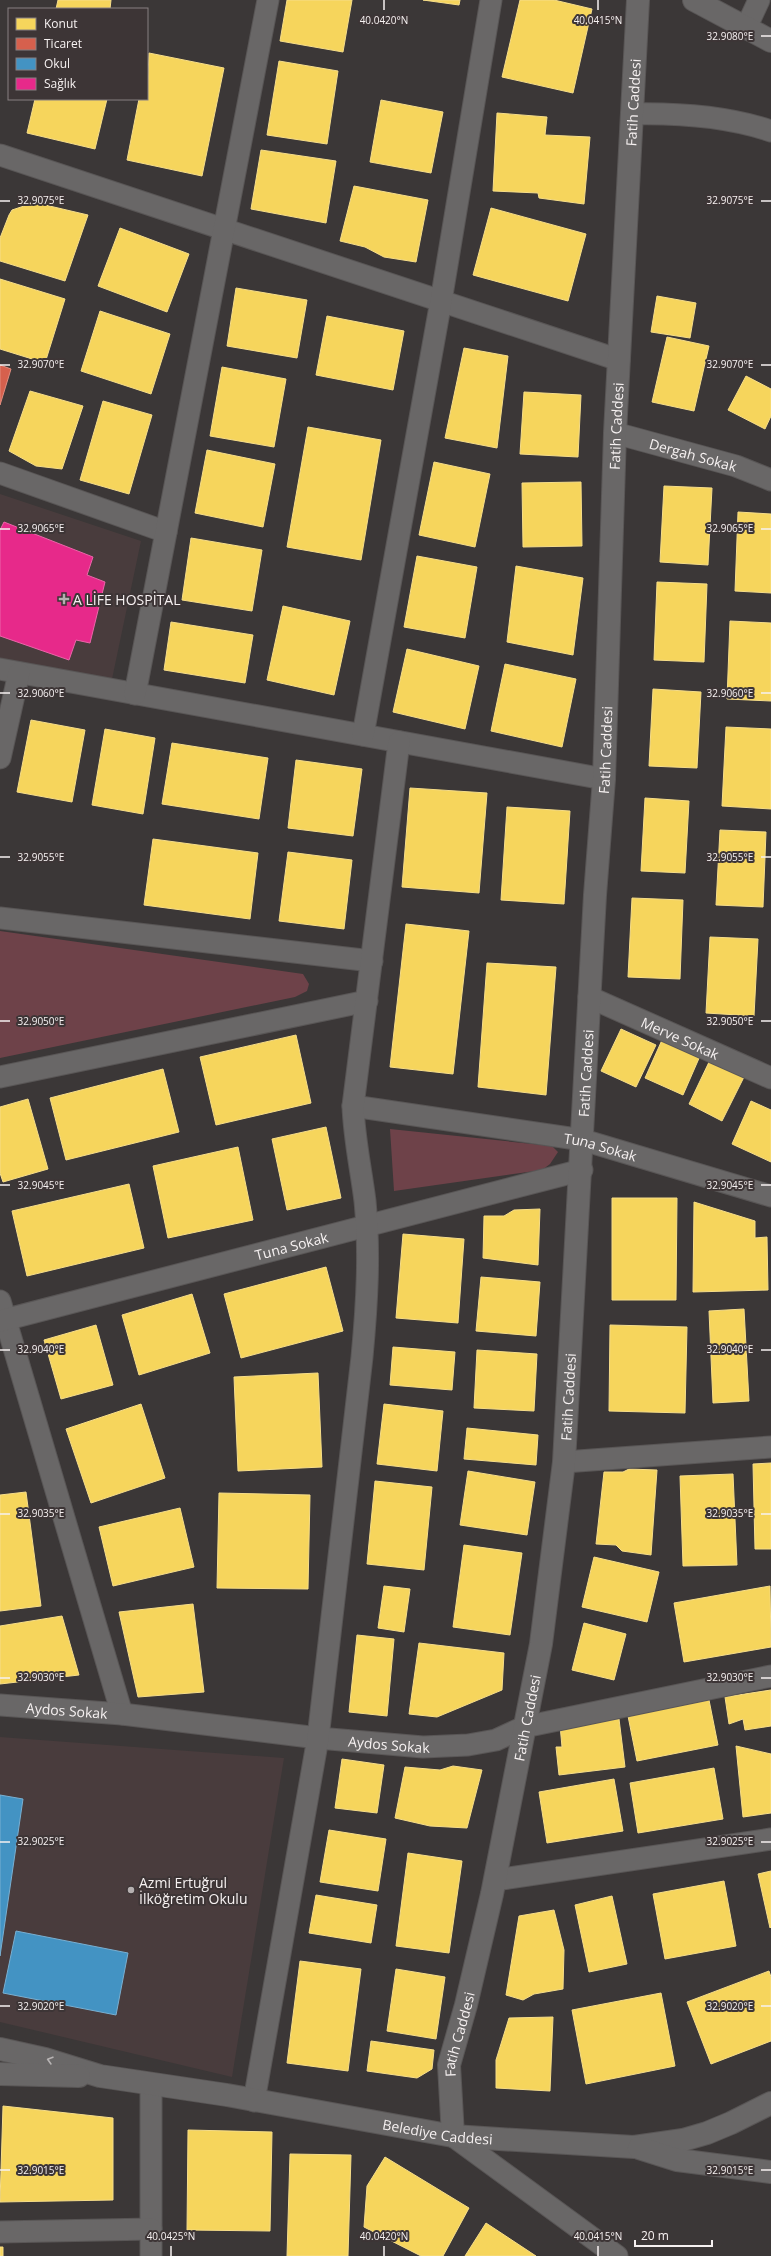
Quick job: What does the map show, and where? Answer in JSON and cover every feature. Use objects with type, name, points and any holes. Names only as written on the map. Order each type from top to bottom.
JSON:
[{"type":"street","points":[[135,694],[268,0]]},
{"type":"street","points":[[363,735],[441,301],[491,0]]},
{"type":"street","name":"Fatih Caddesi","points":[[453,2136],[448,2065],[466,2005],[495,1880],[541,1644],[564,1462],[582,1170],[590,997],[604,779],[618,360],[638,0]]},
{"type":"street","points":[[694,0],[771,41]]},
{"type":"street","points":[[746,28],[759,0]]},
{"type":"street","points":[[632,114],[672,114],[715,118],[745,123],[771,132]]},
{"type":"street","points":[[0,155],[618,360]]},
{"type":"street","name":"Dergah Sokak","points":[[615,433],[736,466],[771,479]]},
{"type":"street","points":[[0,473],[166,532]]},
{"type":"street","points":[[0,758],[9,671],[604,779]]},
{"type":"street","points":[[254,2101],[318,1738],[367,1304],[366,1224],[354,1128],[353,1106],[399,742]]},
{"type":"street","points":[[0,918],[372,961]]},
{"type":"street","name":"Merve Sokak","points":[[590,997],[771,1074]]},
{"type":"street","points":[[0,1077],[366,1001]]},
{"type":"street","name":"Tuna Sokak","points":[[353,1106],[583,1140],[771,1196]]},
{"type":"street","name":"Tuna Sokak","points":[[2,1314],[582,1170]]},
{"type":"street","points":[[2,1314],[122,1714]]},
{"type":"street","points":[[564,1462],[771,1447]]},
{"type":"street","name":"Aydos Sokak","points":[[0,1705],[122,1714],[318,1738],[423,1747],[468,1745],[496,1740],[524,1727],[771,1676]]},
{"type":"street","points":[[495,1880],[771,1840]]},
{"type":"street","points":[[0,2049],[45,2059],[100,2076]]},
{"type":"street","points":[[0,2074],[47,2077],[100,2076]]},
{"type":"street","name":"Belediye Caddesi","points":[[100,2076],[227,2095],[453,2136],[634,2147],[683,2140],[731,2123],[771,2103]]},
{"type":"street","points":[[151,2084],[151,2256]]},
{"type":"street","points":[[453,2136],[617,2256]]},
{"type":"street","points":[[634,2147],[678,2160],[771,2172]]},
{"type":"street","points":[[0,2232],[151,2229]]},
{"type":"shaded area","name":"A LİFE HOSPİTAL","points":[[0,494],[141,541],[112,679],[0,658]]},
{"type":"shaded area","points":[[0,931],[303,974],[309,984],[307,991],[295,997],[0,1058]]},
{"type":"shaded area","points":[[390,1129],[552,1146],[558,1152],[550,1164],[542,1170],[394,1191]]},
{"type":"shaded area","name":"Azmi Ertuğrul İlköğretim Okulu","points":[[0,1737],[284,1758],[232,2077],[0,2022]]},
{"type":"building: Konut","points":[[58,0],[111,0],[110,8],[56,8]]},
{"type":"building: Konut","points":[[287,0],[352,0],[343,52],[280,41]]},
{"type":"building: Konut","points":[[423,0],[460,0],[459,5]]},
{"type":"building: Konut","points":[[520,0],[554,0],[592,9],[573,93],[502,77]]},
{"type":"building: Konut","points":[[149,53],[224,68],[202,176],[127,160],[139,100],[148,100]]},
{"type":"building: Konut","points":[[279,61],[338,71],[327,144],[267,135]]},
{"type":"building: Konut","points":[[35,100],[107,100],[95,149],[27,133]]},
{"type":"building: Konut","points":[[381,100],[443,112],[431,173],[370,162]]},
{"type":"building: Konut","points":[[497,113],[547,117],[545,135],[590,137],[584,204],[539,198],[538,193],[493,191]]},
{"type":"building: Konut","points":[[261,150],[336,161],[326,223],[251,209]]},
{"type":"building: Konut","points":[[354,186],[428,200],[416,262],[384,257],[365,247],[340,241]]},
{"type":"building: Konut","points":[[41,204],[88,215],[65,281],[0,261],[0,238],[12,210],[27,205]]},
{"type":"building: Konut","points":[[491,208],[586,234],[568,301],[473,275]]},
{"type":"building: Konut","points":[[120,228],[189,254],[167,312],[98,286]]},
{"type":"building: Konut","points":[[0,279],[65,299],[45,363],[0,349]]},
{"type":"building: Konut","points":[[236,288],[307,300],[297,358],[227,346]]},
{"type":"building: Konut","points":[[657,296],[696,303],[690,338],[651,332]]},
{"type":"building: Konut","points":[[100,311],[170,334],[151,394],[81,371]]},
{"type":"building: Konut","points":[[327,316],[404,331],[393,390],[316,375]]},
{"type":"building: Konut","points":[[667,337],[709,346],[694,411],[652,402]]},
{"type":"building: Konut","points":[[464,348],[508,356],[497,448],[445,438]]},
{"type":"building: Konut","points":[[222,367],[286,379],[274,447],[210,436]]},
{"type":"building: Konut","points":[[746,376],[771,389],[771,416],[765,429],[728,410]]},
{"type":"building: Konut","points":[[30,391],[83,406],[62,469],[36,466],[9,451]]},
{"type":"building: Konut","points":[[524,392],[581,395],[578,457],[520,454]]},
{"type":"building: Konut","points":[[103,401],[152,415],[129,494],[80,480]]},
{"type":"building: Konut","points":[[308,427],[381,440],[361,560],[287,547]]},
{"type":"building: Konut","points":[[207,450],[275,464],[263,527],[195,513]]},
{"type":"building: Konut","points":[[434,462],[490,474],[475,547],[419,535]]},
{"type":"building: Konut","points":[[581,482],[582,546],[523,547],[522,483]]},
{"type":"building: Konut","points":[[664,486],[712,488],[708,565],[660,562]]},
{"type":"building: Konut","points":[[738,512],[771,514],[771,593],[735,591]]},
{"type":"building: Konut","points":[[191,538],[262,550],[252,611],[182,600]]},
{"type":"building: Konut","points":[[417,556],[477,567],[465,638],[404,627]]},
{"type":"building: Konut","points":[[516,566],[583,578],[573,655],[507,642]]},
{"type":"building: Konut","points":[[657,582],[707,584],[704,662],[654,660]]},
{"type":"building: Konut","points":[[283,606],[350,621],[334,695],[267,680]]},
{"type":"building: Konut","points":[[730,621],[771,623],[771,701],[727,699]]},
{"type":"building: Konut","points":[[171,622],[253,635],[245,683],[164,670]]},
{"type":"building: Konut","points":[[407,649],[479,666],[465,729],[393,712]]},
{"type":"building: Konut","points":[[505,664],[576,679],[562,747],[491,731]]},
{"type":"building: Konut","points":[[653,689],[701,692],[697,768],[649,766]]},
{"type":"building: Konut","points":[[31,720],[85,730],[72,802],[17,792]]},
{"type":"building: Konut","points":[[726,727],[771,729],[771,809],[722,806]]},
{"type":"building: Konut","points":[[105,729],[155,738],[143,814],[92,805]]},
{"type":"building: Konut","points":[[172,743],[268,758],[259,819],[162,804]]},
{"type":"building: Konut","points":[[296,760],[362,769],[353,836],[288,828]]},
{"type":"building: Konut","points":[[410,788],[487,793],[479,893],[402,887]]},
{"type":"building: Konut","points":[[645,798],[689,801],[685,873],[641,871]]},
{"type":"building: Konut","points":[[507,807],[570,811],[564,904],[501,900]]},
{"type":"building: Konut","points":[[720,830],[766,832],[763,907],[716,905]]},
{"type":"building: Konut","points":[[153,839],[258,853],[250,919],[144,905]]},
{"type":"building: Konut","points":[[288,852],[352,860],[344,929],[279,921]]},
{"type":"building: Konut","points":[[632,898],[683,900],[680,979],[628,977]]},
{"type":"building: Konut","points":[[406,924],[469,931],[453,1074],[390,1067]]},
{"type":"building: Konut","points":[[710,937],[758,939],[754,1016],[706,1013]]},
{"type":"building: Konut","points":[[487,963],[556,967],[546,1095],[478,1087]]},
{"type":"building: Konut","points":[[621,1029],[656,1045],[636,1087],[601,1071]]},
{"type":"building: Konut","points":[[296,1035],[311,1103],[216,1125],[200,1057]]},
{"type":"building: Konut","points":[[662,1040],[700,1056],[683,1095],[645,1078]]},
{"type":"building: Konut","points":[[710,1060],[744,1077],[722,1121],[689,1104]]},
{"type":"building: Konut","points":[[163,1069],[179,1132],[66,1160],[50,1098]]},
{"type":"building: Konut","points":[[28,1099],[48,1169],[3,1182],[0,1173],[0,1107]]},
{"type":"building: Konut","points":[[751,1101],[771,1110],[771,1162],[732,1144]]},
{"type":"building: Konut","points":[[326,1127],[341,1198],[287,1210],[272,1139]]},
{"type":"building: Konut","points":[[238,1147],[253,1220],[168,1238],[153,1166]]},
{"type":"building: Konut","points":[[129,1184],[144,1248],[27,1276],[12,1211]]},
{"type":"building: Konut","points":[[612,1198],[677,1198],[676,1300],[612,1300]]},
{"type":"building: Konut","points":[[694,1202],[755,1221],[755,1238],[767,1237],[768,1290],[693,1292]]},
{"type":"building: Konut","points":[[540,1209],[538,1265],[483,1258],[484,1216],[504,1216],[514,1210]]},
{"type":"building: Konut","points":[[403,1234],[464,1239],[458,1323],[396,1318]]},
{"type":"building: Konut","points":[[326,1267],[343,1331],[241,1358],[224,1294]]},
{"type":"building: Konut","points":[[481,1277],[540,1282],[536,1336],[476,1331]]},
{"type":"building: Konut","points":[[192,1294],[210,1353],[139,1375],[122,1315]]},
{"type":"building: Konut","points":[[744,1309],[749,1401],[713,1403],[709,1311]]},
{"type":"building: Konut","points":[[96,1325],[113,1385],[61,1399],[44,1340]]},
{"type":"building: Konut","points":[[610,1325],[687,1327],[685,1413],[609,1411]]},
{"type":"building: Konut","points":[[393,1347],[455,1352],[452,1390],[390,1385]]},
{"type":"building: Konut","points":[[477,1350],[537,1354],[534,1411],[474,1408]]},
{"type":"building: Konut","points":[[318,1373],[322,1467],[238,1471],[234,1377]]},
{"type":"building: Konut","points":[[141,1404],[165,1478],[91,1503],[66,1429]]},
{"type":"building: Konut","points":[[384,1404],[443,1411],[437,1471],[377,1464]]},
{"type":"building: Konut","points":[[467,1428],[538,1435],[536,1465],[464,1459]]},
{"type":"building: Konut","points":[[771,1463],[771,1549],[755,1549],[753,1464]]},
{"type":"building: Konut","points":[[629,1469],[657,1470],[651,1555],[622,1551],[616,1545],[596,1544],[604,1472],[623,1472]]},
{"type":"building: Konut","points":[[468,1471],[535,1482],[527,1535],[460,1525]]},
{"type":"building: Konut","points":[[733,1474],[737,1565],[683,1566],[680,1476]]},
{"type":"building: Konut","points":[[375,1481],[432,1487],[424,1570],[367,1564]]},
{"type":"building: Konut","points":[[26,1492],[41,1606],[0,1611],[0,1495]]},
{"type":"building: Konut","points":[[219,1493],[310,1495],[308,1589],[217,1588]]},
{"type":"building: Konut","points":[[180,1508],[194,1567],[113,1586],[99,1527]]},
{"type":"building: Konut","points":[[464,1545],[522,1553],[510,1635],[453,1627]]},
{"type":"building: Konut","points":[[594,1557],[659,1572],[647,1622],[582,1607]]},
{"type":"building: Konut","points":[[384,1586],[410,1589],[404,1632],[378,1628]]},
{"type":"building: Konut","points":[[770,1586],[771,1647],[684,1662],[674,1603]]},
{"type":"building: Konut","points":[[193,1604],[204,1692],[138,1697],[119,1612]]},
{"type":"building: Konut","points":[[62,1616],[79,1675],[0,1684],[0,1626]]},
{"type":"building: Konut","points":[[584,1623],[626,1634],[614,1680],[572,1670]]},
{"type":"building: Konut","points":[[357,1635],[394,1639],[387,1716],[349,1712]]},
{"type":"building: Konut","points":[[419,1643],[504,1653],[502,1690],[437,1717],[409,1714]]},
{"type":"building: Konut","points":[[771,1690],[771,1726],[745,1730],[743,1719],[729,1724],[725,1697]]},
{"type":"building: Konut","points":[[709,1700],[718,1745],[637,1761],[628,1716]]},
{"type":"building: Konut","points":[[619,1719],[625,1767],[559,1775],[556,1747],[562,1747],[560,1725]]},
{"type":"building: Konut","points":[[736,1746],[771,1754],[771,1813],[743,1817]]},
{"type":"building: Konut","points":[[342,1759],[384,1765],[377,1813],[335,1808]]},
{"type":"building: Konut","points":[[453,1766],[482,1770],[467,1828],[430,1826],[395,1818],[405,1767],[440,1770]]},
{"type":"building: Konut","points":[[714,1768],[723,1819],[638,1833],[630,1783]]},
{"type":"building: Konut","points":[[614,1779],[623,1831],[547,1843],[539,1792]]},
{"type":"building: Konut","points":[[329,1830],[386,1839],[378,1891],[320,1882]]},
{"type":"building: Konut","points":[[408,1853],[462,1861],[449,1953],[396,1946]]},
{"type":"building: Konut","points":[[771,1871],[771,1927],[770,1928],[758,1874]]},
{"type":"building: Konut","points":[[724,1881],[736,1946],[665,1959],[653,1894]]},
{"type":"building: Konut","points":[[316,1895],[377,1905],[371,1943],[309,1933]]},
{"type":"building: Konut","points":[[612,1896],[627,1964],[589,1972],[575,1905]]},
{"type":"building: Konut","points":[[554,1910],[564,1950],[563,1989],[534,1994],[523,2000],[506,1995],[519,1916]]},
{"type":"building: Konut","points":[[300,1961],[361,1969],[348,2071],[287,2063]]},
{"type":"building: Konut","points":[[396,1969],[445,1977],[436,2039],[387,2031]]},
{"type":"building: Konut","points":[[769,1971],[771,1977],[771,2041],[711,2064],[687,2002]]},
{"type":"building: Konut","points":[[661,1993],[675,2066],[586,2084],[572,2010]]},
{"type":"building: Konut","points":[[553,2017],[550,2091],[496,2088],[496,2060],[509,2018]]},
{"type":"building: Konut","points":[[371,2041],[434,2050],[432,2069],[417,2078],[367,2071]]},
{"type":"building: Konut","points":[[3,2106],[113,2118],[113,2200],[0,2202]]},
{"type":"building: Konut","points":[[188,2130],[272,2132],[270,2231],[187,2230]]},
{"type":"building: Konut","points":[[290,2154],[351,2155],[348,2256],[287,2256]]},
{"type":"building: Konut","points":[[385,2157],[469,2208],[443,2256],[421,2256],[364,2227],[367,2186]]},
{"type":"building: Konut","points":[[486,2223],[536,2256],[465,2256]]},
{"type":"building: Konut","points":[[0,2247],[3,2247],[3,2256],[0,2256]]},
{"type":"building: Ticaret","points":[[0,365],[11,369],[0,405]]},
{"type":"building: Okul","points":[[0,1795],[23,1799],[0,1956]]},
{"type":"building: Okul","points":[[16,1931],[128,1953],[116,2015],[3,1993]]},
{"type":"building: Sağlık","points":[[4,522],[93,557],[87,575],[105,582],[90,643],[76,640],[69,660],[0,636],[0,530]]},
{"type":"place","name":"A LİFE HOSPİTAL","points":[[64,599]]},
{"type":"place","name":"Azmi Ertuğrul İlköğretim Okulu","points":[[131,1890]]}]
